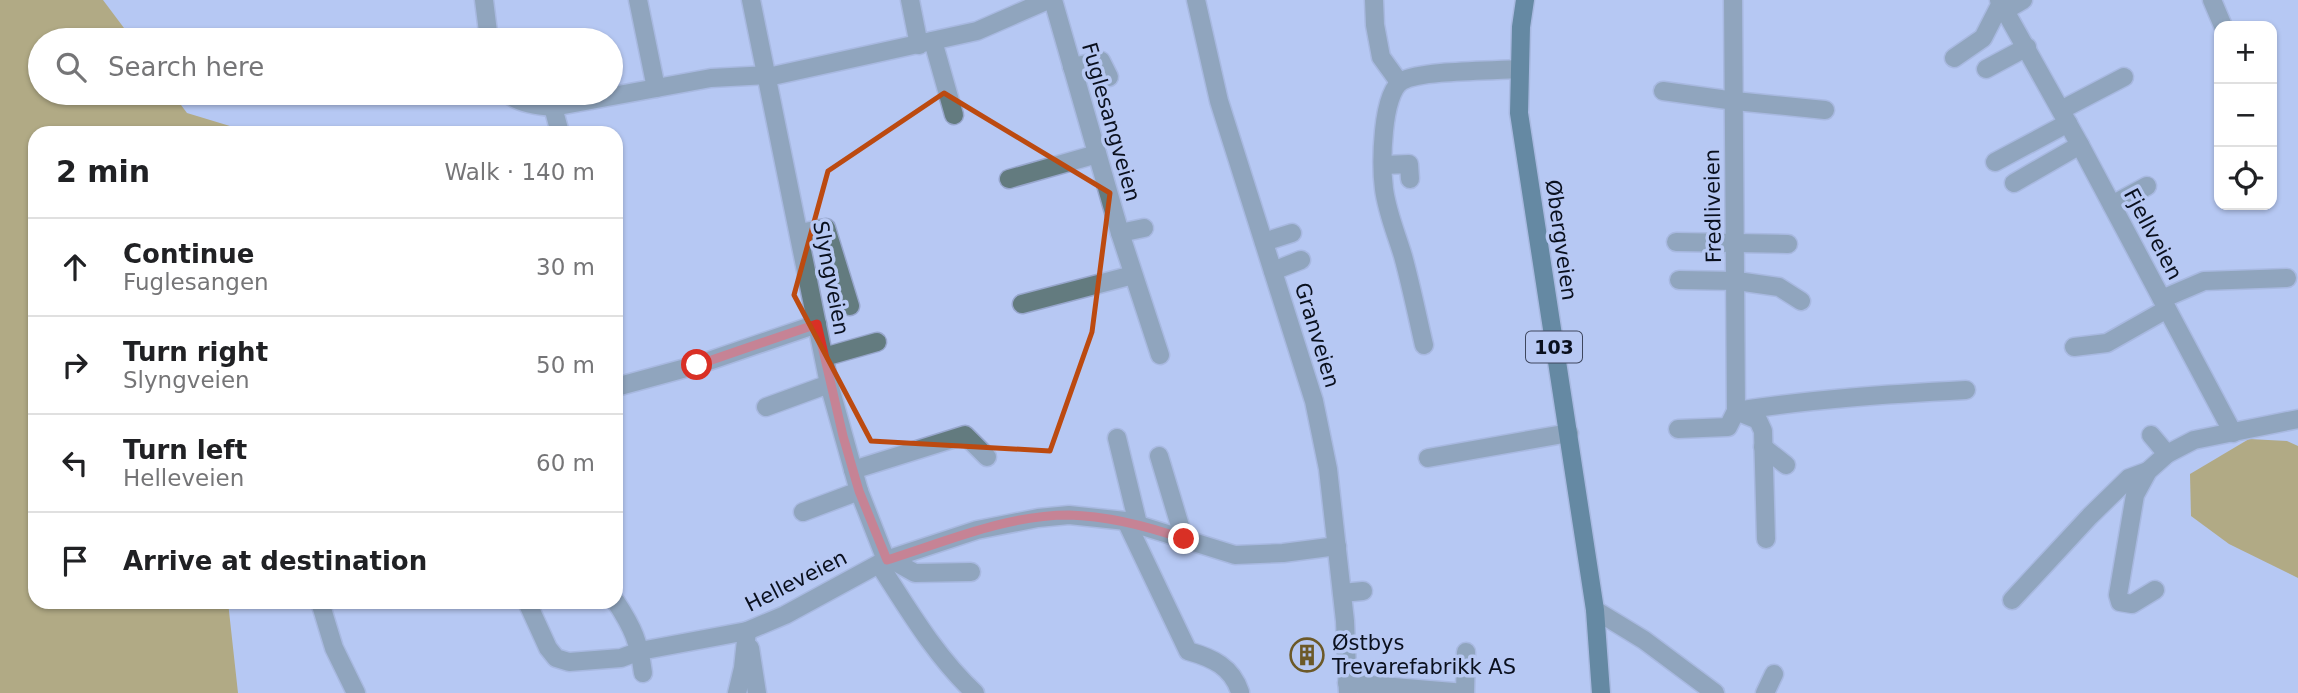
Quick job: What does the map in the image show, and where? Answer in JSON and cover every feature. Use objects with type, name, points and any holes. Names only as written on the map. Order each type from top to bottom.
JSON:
[{"type":"main road","name":"Øbergveien","points":[[1525,0],[1521,27],[1519,113],[1595,610],[1601,693]]},
{"type":"street","points":[[484,0],[488,28]]},
{"type":"street","points":[[638,0],[656,88]]},
{"type":"street","name":"Slyngveien","points":[[751,0],[829,384],[859,491],[885,561],[921,628],[975,693]]},
{"type":"street","points":[[910,0],[954,116]]},
{"type":"street","name":"Fuglesangveien","points":[[623,94],[711,78],[767,76],[926,43],[976,31],[1051,0],[1126,256],[1160,355]]},
{"type":"street","name":"Granveien","points":[[1196,0],[1205,49],[1219,101],[1314,401],[1328,469],[1345,621],[1348,688]]},
{"type":"street","points":[[1374,0],[1381,57],[1399,82]]},
{"type":"street","name":"Fredliveien","points":[[1733,0],[1736,411]]},
{"type":"street","points":[[1954,58],[1983,38],[2002,5],[2023,0]]},
{"type":"street","points":[[2212,0],[2221,21]]},
{"type":"street","name":"Fjellveien","points":[[2002,5],[2234,433]]},
{"type":"street","points":[[1986,69],[2027,47]]},
{"type":"street","points":[[1072,67],[1101,61],[1109,78]]},
{"type":"street","points":[[1424,345],[1384,188],[1384,130],[1388,101],[1399,82],[1416,75],[1519,69]]},
{"type":"street","points":[[1995,162],[2124,77]]},
{"type":"street","points":[[1663,90],[1735,102],[1825,110]]},
{"type":"street","points":[[535,105],[553,107],[558,126]]},
{"type":"street","name":"Fuglesangveien","points":[[553,107],[564,105]]},
{"type":"street","points":[[2014,183],[2080,145]]},
{"type":"street","points":[[1009,179],[1097,154]]},
{"type":"street","points":[[1384,165],[1409,164],[1410,179]]},
{"type":"street","points":[[2112,205],[2147,186]]},
{"type":"street","points":[[799,233],[827,228],[850,306]]},
{"type":"street","points":[[1119,233],[1144,228]]},
{"type":"street","points":[[1264,243],[1292,233]]},
{"type":"street","points":[[1676,242],[1788,244]]},
{"type":"street","points":[[1273,271],[1301,260]]},
{"type":"street","points":[[1022,304],[1133,275]]},
{"type":"street","points":[[2074,347],[2107,343],[2204,281],[2287,278]]},
{"type":"street","points":[[1679,280],[1737,281],[1779,287],[1801,301]]},
{"type":"street","points":[[623,385],[697,365],[817,324]]},
{"type":"street","points":[[824,357],[877,342]]},
{"type":"street","points":[[766,408],[829,384]]},
{"type":"street","points":[[1736,411],[1877,394],[1966,390]]},
{"type":"street","points":[[1678,429],[1728,427],[1736,411]]},
{"type":"street","points":[[1736,411],[1758,420],[1763,431],[1766,539]]},
{"type":"street","points":[[2155,590],[2132,604],[2120,602],[2118,595],[2135,495],[2148,471],[2167,454],[2194,440],[2298,419]]},
{"type":"street","points":[[1429,458],[1569,433]]},
{"type":"street","points":[[853,470],[965,435],[987,457]]},
{"type":"street","points":[[2151,435],[2167,454]]},
{"type":"street","points":[[1117,438],[1132,523],[1188,651],[1221,664],[1236,678],[1240,692]]},
{"type":"street","points":[[1763,447],[1786,465]]},
{"type":"street","points":[[1159,456],[1184,539]]},
{"type":"street","points":[[2012,600],[2129,478],[2148,471]]},
{"type":"street","points":[[803,512],[859,491]]},
{"type":"street","name":"Helleveien","points":[[530,609],[548,648],[556,658],[569,662],[621,658],[640,651],[747,631],[785,615],[885,561],[977,530],[1038,518],[1069,515],[1132,523],[1235,555],[1283,553],[1336,546]]},
{"type":"street","points":[[885,561],[915,573],[971,572]]},
{"type":"street","points":[[1342,593],[1363,591]]},
{"type":"street","points":[[322,609],[334,648],[356,693]]},
{"type":"street","points":[[620,609],[632,626],[643,673]]},
{"type":"street","points":[[1595,610],[1644,640],[1715,693]]},
{"type":"street","points":[[747,631],[756,684],[765,693]]},
{"type":"street","points":[[737,693],[747,631]]},
{"type":"street","points":[[1348,688],[1465,692],[1466,652]]},
{"type":"street","points":[[1765,693],[1774,674]]},
{"type":"highlighted area","points":[[944,93],[1110,193],[1092,332],[1050,451],[871,441],[794,295],[828,171]]},
{"type":"shaded area","points":[[0,0],[103,0],[124,28],[28,28],[28,105],[181,105],[187,113],[230,126],[28,126],[28,609],[229,609],[238,693],[0,693]]},
{"type":"shaded area","points":[[2249,439],[2287,441],[2298,446],[2298,578],[2229,544],[2191,516],[2190,474]]},
{"type":"place","name":"Østbys Trevarefabrikk AS","points":[[1307,655]]},
{"type":"route","points":[[697,365],[817,324],[829,384],[859,491],[887,560],[977,530],[1006,523],[1069,515],[1126,522],[1184,539]]}]
